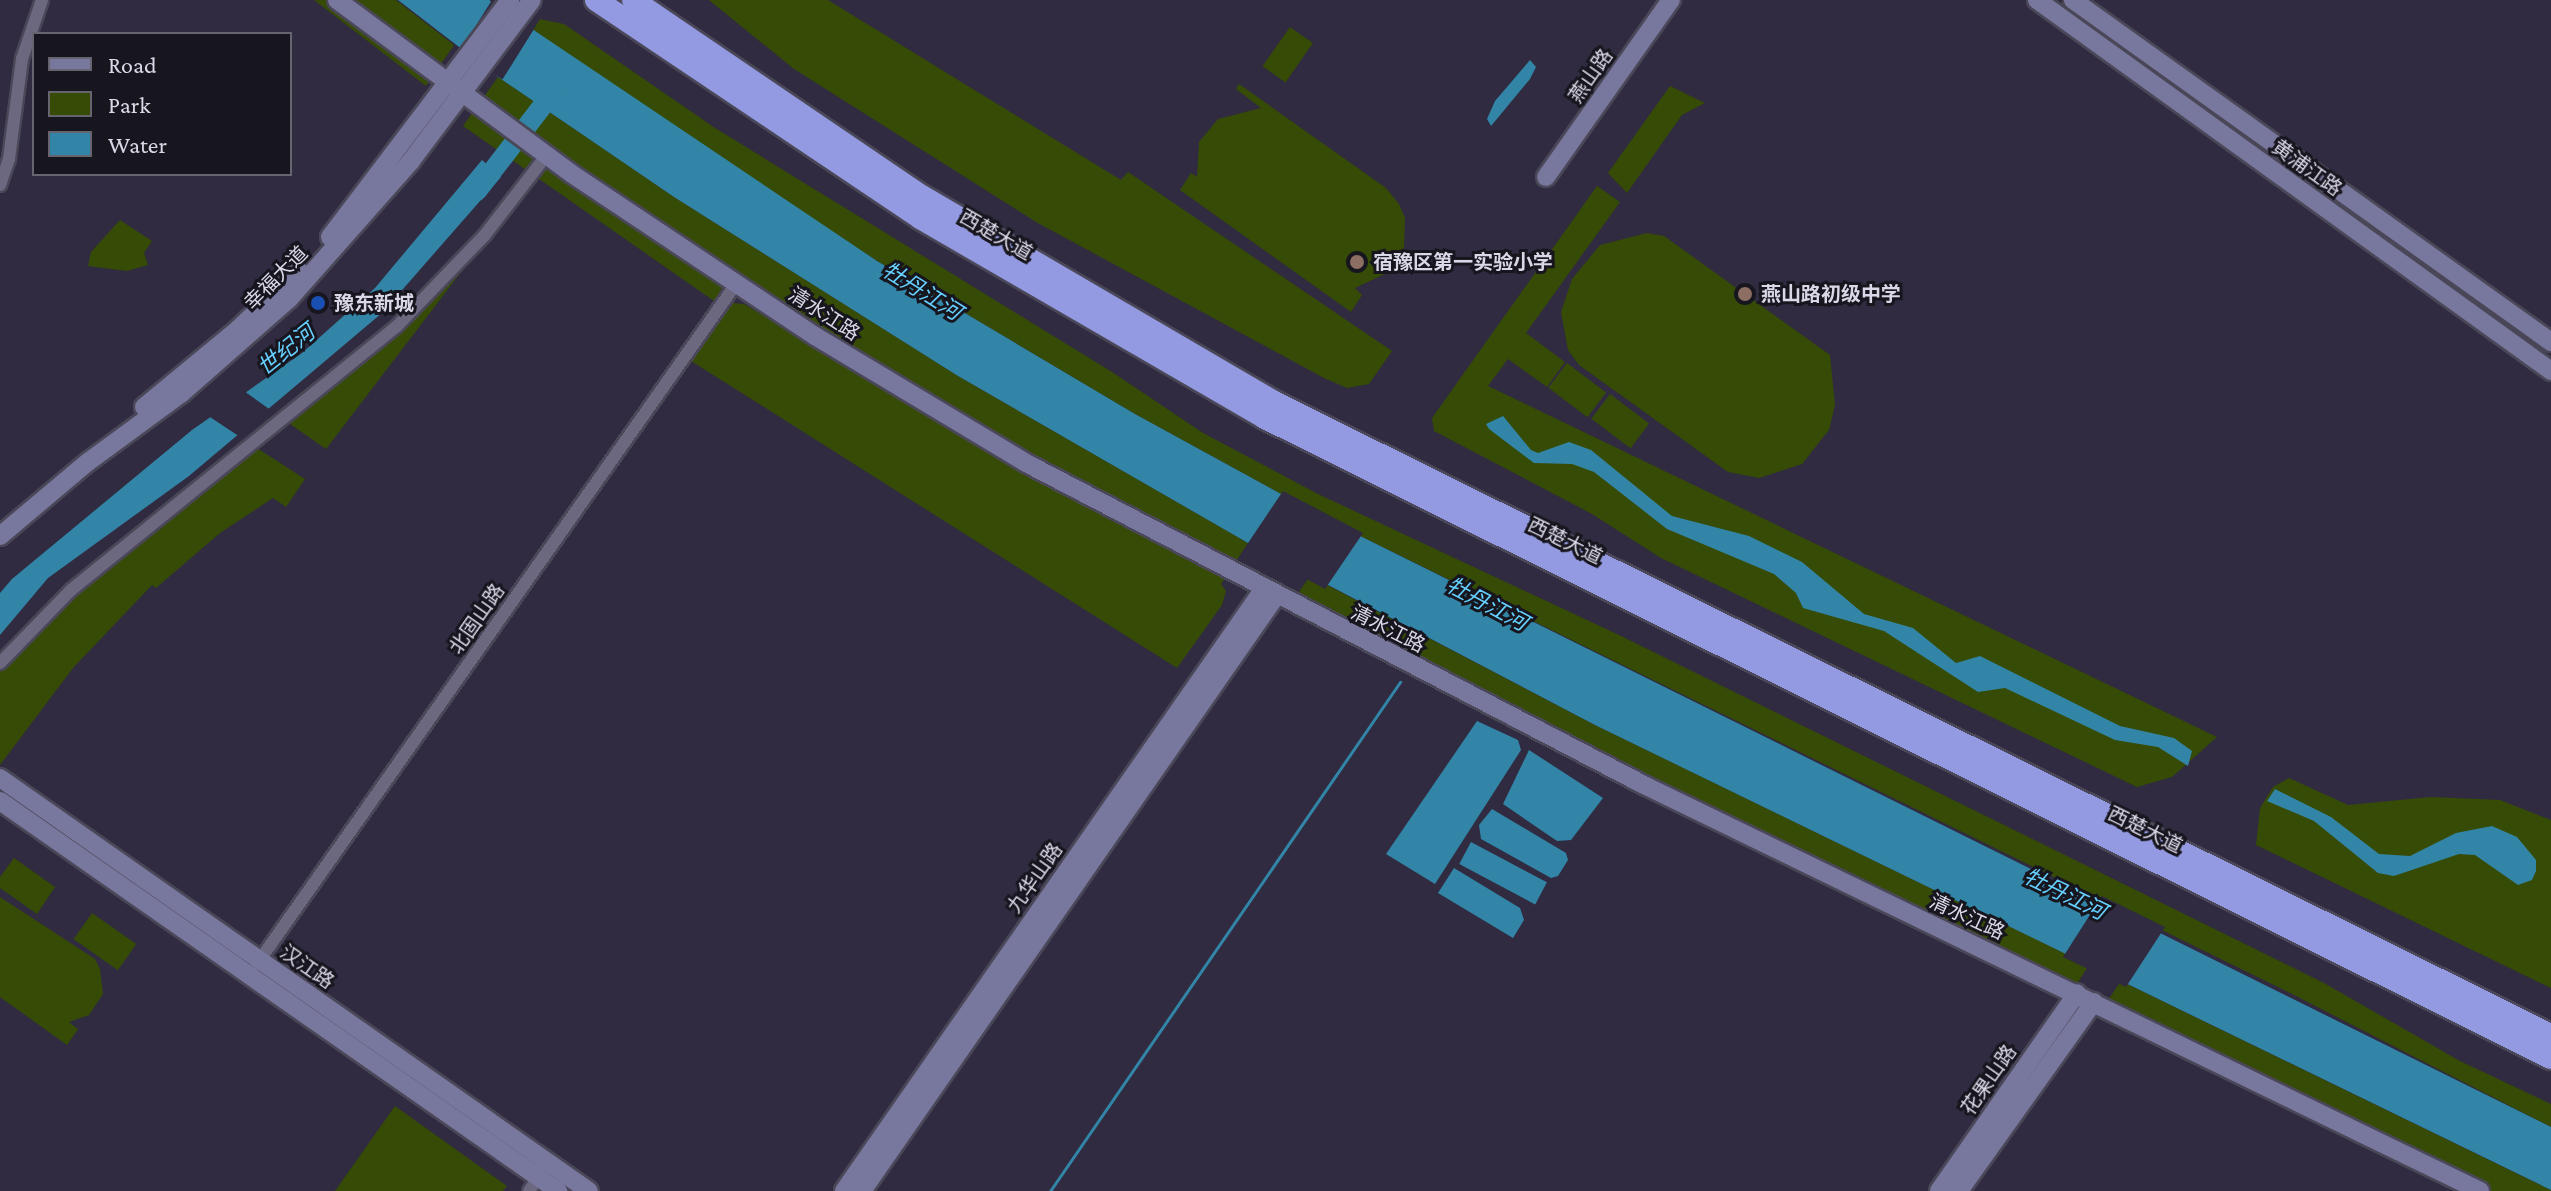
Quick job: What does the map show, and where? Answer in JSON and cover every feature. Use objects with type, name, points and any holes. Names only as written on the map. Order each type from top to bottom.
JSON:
[{"type":"highway","name":"西楚大道","points":[[596,0],[920,218],[1265,418],[2551,1058]]},
{"type":"highway","name":"西楚大道","points":[[633,0],[915,192],[1272,401],[2551,1035]]},
{"type":"street","points":[[0,185],[9,159],[22,59],[42,0]]},
{"type":"street","name":"清水江路","points":[[337,0],[485,113],[736,284],[1026,463],[1269,593],[1646,786],[2480,1191]]},
{"type":"street","name":"幸福大道","points":[[0,536],[88,462],[182,393],[289,299],[455,91],[510,0]]},
{"type":"street","name":"幸福大道","points":[[0,519],[225,341],[287,283],[532,0]]},
{"type":"street","name":"燕山路","points":[[1546,177],[1671,0]]},
{"type":"street","name":"黄浦江路","points":[[2037,0],[2551,371]]},
{"type":"street","name":"黄浦江路","points":[[2073,0],[2551,342]]},
{"type":"street","points":[[0,663],[79,583],[397,326],[484,236],[543,153]]},
{"type":"street","name":"北固山路","points":[[254,968],[736,284]]},
{"type":"street","name":"九华山路","points":[[844,1191],[1269,593]]},
{"type":"street","name":"九华山路","points":[[862,1191],[1269,593]]},
{"type":"street","name":"汉江路","points":[[0,778],[558,1191]]},
{"type":"street","name":"汉江路","points":[[0,801],[254,968]]},
{"type":"street","name":"花果山路","points":[[1939,1191],[2077,993]]},
{"type":"street","name":"花果山路","points":[[1959,1191],[2094,1002]]},
{"type":"street","name":"汉江路","points":[[539,1177],[589,1191]]},
{"type":"green space","points":[[314,0],[396,0],[454,45],[426,86]]},
{"type":"green space","points":[[709,0],[828,0],[1121,180],[1128,172],[1392,351],[1369,384],[1347,388],[1324,378],[1036,222],[794,69]]},
{"type":"green space","points":[[540,19],[564,24],[715,128],[1112,372],[1203,433],[1318,494],[1619,635],[2324,983],[2460,1061],[2551,1104],[2551,1127],[2294,995],[1336,524],[1135,414],[877,261],[730,165],[533,30]]},
{"type":"green space","points":[[1290,27],[1313,43],[1285,82],[1262,66]]},
{"type":"green space","points":[[498,77],[674,197],[958,376],[1248,543],[1221,584],[1226,591],[1222,605],[1177,668],[691,361],[733,303],[744,304],[830,355],[723,286],[714,301],[463,126]]},
{"type":"green space","points":[[1239,84],[1386,188],[1399,204],[1405,218],[1404,248],[1387,273],[1355,288],[1362,295],[1351,312],[1180,190],[1191,173],[1197,177],[1199,142],[1218,119],[1261,108],[1236,89]]},
{"type":"green space","points":[[1670,86],[1705,103],[1682,115],[1627,193],[1608,173]]},
{"type":"green space","points":[[529,183],[326,449],[290,424],[427,303]]},
{"type":"green space","points":[[1597,186],[1620,202],[1526,333],[1565,362],[1547,387],[1508,359],[1488,386],[2217,737],[2172,777],[2137,787],[1661,558],[1592,514],[1434,431],[1432,418]]},
{"type":"green space","points":[[120,220],[152,241],[144,253],[148,265],[127,271],[88,266],[91,252]]},
{"type":"green space","points":[[1647,233],[1664,236],[1830,355],[1835,405],[1829,430],[1802,464],[1759,478],[1728,472],[1579,365],[1568,350],[1561,312],[1572,279],[1600,245]]},
{"type":"green space","points":[[1567,363],[1606,392],[1587,417],[1548,388]]},
{"type":"green space","points":[[1610,394],[1649,423],[1630,448],[1591,419]]},
{"type":"green space","points":[[257,448],[305,479],[286,507],[273,498],[220,533],[156,588],[152,585],[73,668],[0,765],[0,670],[99,572]]},
{"type":"green space","points":[[1310,576],[1595,725],[2089,965],[2075,987],[1292,602]]},
{"type":"green space","points":[[2289,778],[2348,805],[2431,797],[2500,800],[2551,820],[2551,988],[2256,845],[2260,808],[2273,787]]},
{"type":"green space","points":[[14,858],[55,887],[37,914],[0,888],[0,877]]},
{"type":"green space","points":[[0,897],[95,959],[100,969],[103,994],[89,1015],[69,1022],[78,1029],[67,1045],[0,997]]},
{"type":"green space","points":[[92,913],[136,944],[118,970],[74,939]]},
{"type":"green space","points":[[2121,981],[2551,1191],[2489,1191],[2106,1003]]},
{"type":"green space","points":[[395,1106],[507,1186],[503,1191],[335,1191]]},
{"type":"water","name":"牡丹江河","points":[[398,0],[489,0],[877,261],[1135,414],[1336,524],[2551,1127],[2551,1190],[1595,725],[1248,543],[958,376],[674,197],[498,77]]},
{"type":"water","points":[[1530,60],[1536,67],[1530,79],[1491,126],[1487,119],[1495,101]]},
{"type":"water","points":[[482,160],[501,177],[382,313],[189,476],[48,578],[0,635],[0,593],[12,579],[192,430],[302,353],[375,288]]},
{"type":"water","points":[[1503,416],[1531,450],[1538,453],[1569,442],[1591,450],[1672,516],[1749,536],[1802,562],[1864,614],[1913,628],[1956,663],[1980,656],[2120,726],[2174,738],[2192,751],[2188,766],[2158,747],[2115,740],[2005,688],[1978,692],[1884,631],[1803,608],[1796,593],[1774,574],[1667,529],[1594,472],[1572,464],[1534,463],[1489,429],[1486,424]]},
{"type":"water","points":[[1477,721],[1518,740],[1521,750],[1435,884],[1386,854]]},
{"type":"water","points":[[1529,750],[1603,798],[1571,840],[1557,841],[1503,804]]},
{"type":"water","points":[[2275,789],[2331,817],[2379,854],[2410,856],[2456,833],[2492,826],[2517,837],[2536,860],[2536,871],[2532,880],[2518,885],[2475,855],[2459,854],[2394,876],[2378,873],[2314,821],[2267,801]]},
{"type":"water","points":[[1492,809],[1566,853],[1568,860],[1558,876],[1551,878],[1481,839],[1479,825]]},
{"type":"water","points":[[1471,842],[1547,882],[1535,904],[1459,864]]},
{"type":"water","points":[[1454,868],[1520,908],[1524,920],[1513,938],[1438,893]]},
{"type":"pier","points":[[492,0],[535,27],[502,80],[459,53]]},
{"type":"pier","points":[[244,391],[272,411],[240,437],[207,415]]},
{"type":"pier","points":[[1283,491],[1363,533],[1325,589],[1246,546]]},
{"type":"pier","points":[[2102,896],[2165,927],[2126,987],[2063,957]]},
{"type":"waterway","name":"世纪河","points":[[477,191],[557,87]]},
{"type":"waterway","points":[[1050,1191],[1400,682]]},
{"type":"place","name":"宿豫区第一实验小学","points":[[1357,262]]},
{"type":"place","name":"燕山路初级中学","points":[[1745,294]]},
{"type":"place","name":"豫东新城","points":[[318,303]]}]
